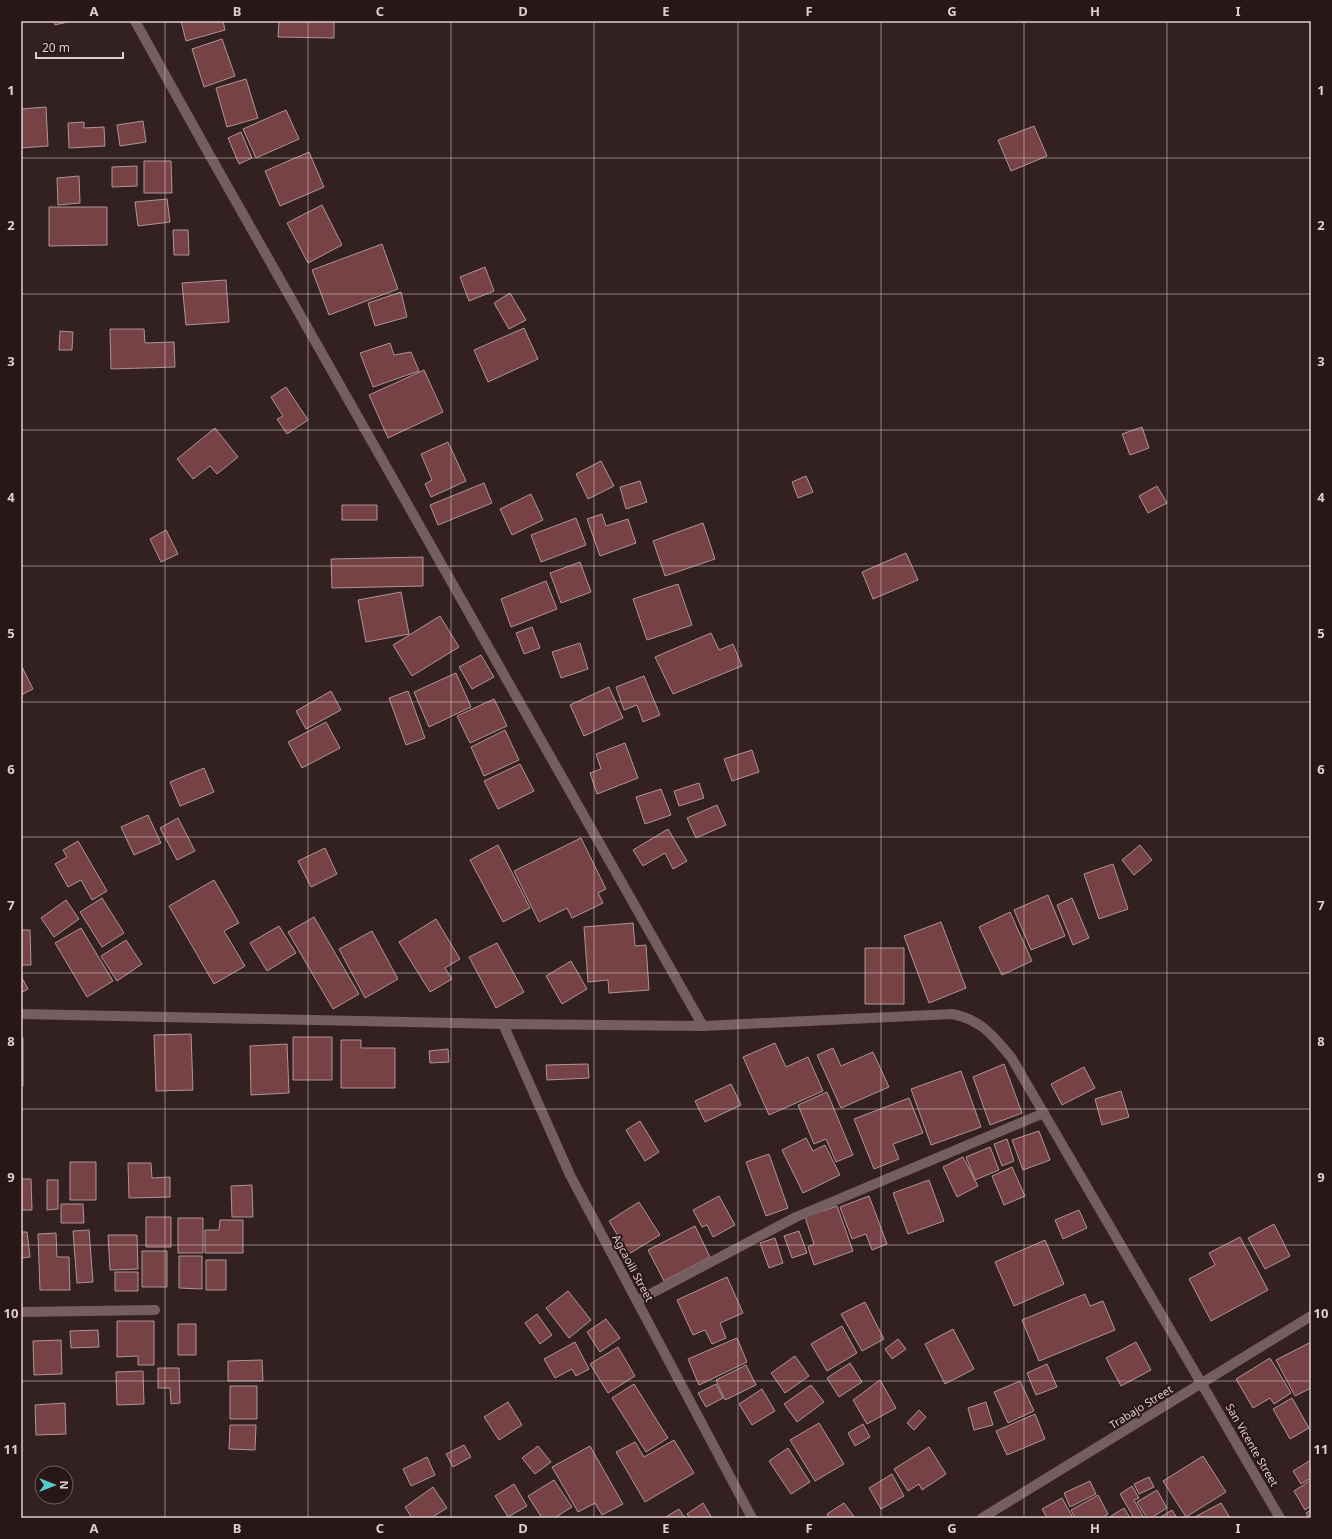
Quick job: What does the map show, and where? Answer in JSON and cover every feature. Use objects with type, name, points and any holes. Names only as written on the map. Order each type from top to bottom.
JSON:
[{"type":"street","points":[[135,21],[703,1026]]},
{"type":"street","name":"San Vicente Street","points":[[21,1014],[504,1024],[703,1026],[952,1014],[965,1017],[980,1024],[994,1037],[1011,1057],[1280,1518]]},
{"type":"street","name":"Agcaoili Street","points":[[504,1024],[570,1175],[752,1518]]},
{"type":"street","points":[[637,1301],[796,1216],[1044,1113]]},
{"type":"street","points":[[21,1312],[155,1310]]},
{"type":"street","name":"Trabajo Street","points":[[982,1518],[1311,1316]]},
{"type":"building","points":[[54,21],[72,21],[55,25]]},
{"type":"building","points":[[181,21],[223,21],[225,30],[186,41]]},
{"type":"building","points":[[279,21],[334,21],[334,38],[278,37]]},
{"type":"building","points":[[222,39],[235,76],[204,87],[192,49]]},
{"type":"building","points":[[246,79],[258,118],[227,127],[216,88]]},
{"type":"building","points":[[46,107],[48,146],[21,148],[21,109]]},
{"type":"building","points":[[286,110],[299,139],[256,158],[243,129]]},
{"type":"building","points":[[143,121],[146,142],[120,146],[117,125]]},
{"type":"building","points":[[84,122],[84,128],[104,127],[105,146],[69,148],[68,123]]},
{"type":"building","points":[[1034,126],[1047,156],[1011,171],[998,140]]},
{"type":"building","points":[[241,132],[252,158],[239,164],[228,138]]},
{"type":"building","points":[[309,152],[324,187],[280,206],[265,171]]},
{"type":"building","points":[[144,161],[171,161],[172,193],[144,193]]},
{"type":"building","points":[[137,166],[137,186],[112,187],[112,167]]},
{"type":"building","points":[[79,176],[80,203],[58,205],[57,178]]},
{"type":"building","points":[[167,199],[170,222],[138,226],[135,202]]},
{"type":"building","points":[[322,205],[342,245],[308,263],[287,223]]},
{"type":"building","points":[[49,207],[107,207],[107,245],[49,246]]},
{"type":"building","points":[[173,230],[188,230],[189,255],[174,255]]},
{"type":"building","points":[[382,244],[398,289],[329,315],[312,270]]},
{"type":"building","points":[[485,267],[494,291],[469,301],[460,277]]},
{"type":"building","points":[[226,280],[229,322],[186,325],[182,283]]},
{"type":"building","points":[[401,292],[407,317],[375,326],[368,303]]},
{"type":"building","points":[[510,293],[526,320],[509,329],[494,303]]},
{"type":"building","points":[[524,328],[538,359],[488,382],[474,350]]},
{"type":"building","points":[[110,329],[144,329],[145,343],[174,342],[175,367],[111,369]]},
{"type":"building","points":[[60,331],[73,332],[72,350],[59,350]]},
{"type":"building","points":[[390,343],[394,355],[411,352],[419,371],[373,387],[360,353]]},
{"type":"building","points":[[424,370],[443,412],[388,438],[369,395]]},
{"type":"building","points":[[286,387],[308,420],[287,434],[277,419],[283,416],[271,397]]},
{"type":"building","points":[[1142,427],[1149,448],[1130,455],[1122,434]]},
{"type":"building","points":[[215,428],[238,457],[217,474],[210,466],[193,479],[177,459]]},
{"type":"building","points":[[448,442],[466,481],[431,497],[425,484],[432,480],[421,454]]},
{"type":"building","points":[[601,461],[614,486],[588,499],[576,474]]},
{"type":"building","points":[[806,476],[813,492],[798,498],[792,482]]},
{"type":"building","points":[[640,481],[647,502],[626,509],[620,487]]},
{"type":"building","points":[[484,483],[492,503],[438,525],[430,505]]},
{"type":"building","points":[[1157,486],[1167,503],[1148,513],[1139,496]]},
{"type":"building","points":[[531,494],[543,520],[512,535],[500,509]]},
{"type":"building","points":[[342,505],[377,505],[377,520],[342,520]]},
{"type":"building","points":[[602,514],[606,526],[628,519],[636,543],[600,556],[587,519]]},
{"type":"building","points":[[576,518],[586,545],[541,562],[531,535]]},
{"type":"building","points":[[703,523],[715,559],[665,576],[653,541]]},
{"type":"building","points":[[166,530],[178,554],[161,562],[150,539]]},
{"type":"building","points":[[906,553],[918,580],[873,599],[862,572]]},
{"type":"building","points":[[423,557],[423,586],[332,588],[331,559]]},
{"type":"building","points":[[580,562],[591,592],[561,603],[550,573]]},
{"type":"building","points":[[546,581],[557,609],[511,627],[501,599]]},
{"type":"building","points":[[678,584],[692,625],[647,640],[633,599]]},
{"type":"building","points":[[401,592],[409,634],[366,642],[358,600]]},
{"type":"building","points":[[440,616],[459,647],[412,676],[393,645]]},
{"type":"building","points":[[532,627],[540,648],[524,654],[516,633]]},
{"type":"building","points":[[711,633],[719,650],[733,644],[742,666],[673,694],[655,657]]},
{"type":"building","points":[[580,643],[588,669],[561,678],[552,652]]},
{"type":"building","points":[[481,655],[494,677],[472,689],[459,667]]},
{"type":"building","points":[[21,665],[33,689],[21,695]]},
{"type":"building","points":[[456,673],[471,707],[429,727],[414,692]]},
{"type":"building","points":[[644,676],[660,715],[643,722],[637,705],[624,710],[616,687]]},
{"type":"building","points":[[609,687],[623,718],[584,736],[570,705]]},
{"type":"building","points":[[331,691],[341,710],[306,729],[296,711]]},
{"type":"building","points":[[408,691],[425,738],[406,745],[389,698]]},
{"type":"building","points":[[494,699],[507,726],[470,743],[457,716]]},
{"type":"building","points":[[326,722],[340,748],[302,768],[288,742]]},
{"type":"building","points":[[505,730],[519,760],[484,776],[471,747]]},
{"type":"building","points":[[625,743],[638,778],[597,794],[590,773],[601,769],[596,754]]},
{"type":"building","points":[[752,750],[759,772],[732,781],[724,759]]},
{"type":"building","points":[[520,764],[534,791],[498,809],[484,781]]},
{"type":"building","points":[[204,768],[214,792],[180,806],[170,782]]},
{"type":"building","points":[[699,783],[704,798],[679,806],[674,791]]},
{"type":"building","points":[[661,789],[671,815],[645,824],[636,797]]},
{"type":"building","points":[[717,805],[726,825],[696,838],[687,818]]},
{"type":"building","points":[[148,815],[161,843],[134,855],[121,827]]},
{"type":"building","points":[[178,818],[195,851],[177,860],[160,828]]},
{"type":"building","points":[[668,829],[687,861],[673,869],[665,853],[643,866],[633,850]]},
{"type":"building","points":[[581,838],[606,889],[598,893],[603,903],[572,918],[567,908],[539,922],[514,871]]},
{"type":"building","points":[[78,841],[107,891],[92,900],[81,880],[68,887],[55,864],[67,857],[63,850]]},
{"type":"building","points":[[498,845],[530,908],[503,922],[470,860]]},
{"type":"building","points":[[1140,845],[1152,860],[1134,875],[1122,860]]},
{"type":"building","points":[[325,848],[337,874],[311,887],[298,861]]},
{"type":"building","points":[[1113,864],[1128,909],[1099,919],[1084,874]]},
{"type":"building","points":[[214,880],[239,923],[224,931],[245,966],[214,984],[169,906]]},
{"type":"building","points":[[1048,895],[1065,936],[1031,950],[1014,910]]},
{"type":"building","points":[[102,898],[124,933],[102,947],[80,912]]},
{"type":"building","points":[[1072,898],[1089,938],[1073,945],[1057,905]]},
{"type":"building","points":[[66,900],[79,919],[54,937],[41,918]]},
{"type":"building","points":[[1010,912],[1032,961],[1002,975],[979,927]]},
{"type":"building","points":[[314,917],[359,994],[333,1009],[288,932]]},
{"type":"building","points":[[436,919],[460,959],[445,968],[452,979],[430,992],[399,942]]},
{"type":"building","points":[[941,922],[966,988],[929,1003],[904,936]]},
{"type":"building","points":[[633,923],[635,946],[646,945],[649,990],[609,993],[608,980],[588,982],[584,927]]},
{"type":"building","points":[[279,926],[296,953],[267,971],[250,943]]},
{"type":"building","points":[[81,928],[113,981],[87,997],[55,943]]},
{"type":"building","points":[[21,930],[30,930],[31,965],[21,965]]},
{"type":"building","points":[[372,931],[398,979],[365,998],[339,949]]},
{"type":"building","points":[[126,940],[142,964],[117,981],[101,956]]},
{"type":"building","points":[[497,943],[524,992],[496,1008],[469,957]]},
{"type":"building","points":[[865,948],[904,948],[904,1004],[865,1004]]},
{"type":"building","points":[[571,961],[587,989],[562,1004],[546,976]]},
{"type":"building","points":[[21,976],[28,989],[21,993]]},
{"type":"building","points":[[191,1034],[193,1090],[156,1091],[154,1035]]},
{"type":"building","points":[[293,1037],[332,1037],[332,1080],[293,1080]]},
{"type":"building","points":[[21,1038],[23,1038],[23,1086],[21,1086]]},
{"type":"building","points":[[341,1040],[361,1040],[361,1048],[395,1048],[395,1088],[341,1088]]},
{"type":"building","points":[[775,1043],[786,1067],[808,1057],[823,1091],[769,1115],[743,1057]]},
{"type":"building","points":[[287,1044],[289,1093],[251,1095],[250,1046]]},
{"type":"building","points":[[833,1048],[841,1066],[873,1052],[889,1087],[841,1108],[817,1055]]},
{"type":"building","points":[[448,1049],[449,1062],[430,1063],[429,1051]]},
{"type":"building","points":[[588,1064],[589,1078],[547,1080],[546,1065]]},
{"type":"building","points":[[1004,1064],[1022,1113],[990,1125],[973,1077]]},
{"type":"building","points":[[1084,1067],[1095,1088],[1062,1105],[1051,1084]]},
{"type":"building","points":[[961,1071],[981,1127],[931,1145],[911,1089]]},
{"type":"building","points":[[731,1084],[741,1105],[705,1122],[695,1101]]},
{"type":"building","points":[[1121,1091],[1129,1117],[1102,1125],[1095,1099]]},
{"type":"building","points":[[827,1092],[853,1155],[836,1162],[826,1139],[814,1144],[798,1105]]},
{"type":"building","points":[[909,1098],[923,1133],[893,1144],[899,1159],[874,1169],[854,1119]]},
{"type":"building","points":[[640,1121],[659,1152],[645,1161],[626,1130]]},
{"type":"building","points":[[1039,1131],[1050,1160],[1023,1170],[1012,1140]]},
{"type":"building","points":[[806,1138],[813,1151],[825,1145],[840,1175],[803,1193],[782,1150]]},
{"type":"building","points":[[1007,1139],[1014,1161],[1002,1166],[994,1144]]},
{"type":"building","points":[[990,1147],[999,1170],[975,1180],[966,1157]]},
{"type":"building","points":[[769,1154],[788,1208],[766,1216],[746,1162]]},
{"type":"building","points":[[963,1157],[978,1186],[957,1197],[943,1167]]},
{"type":"building","points":[[70,1162],[96,1162],[96,1200],[70,1200]]},
{"type":"building","points":[[128,1163],[151,1163],[152,1178],[170,1177],[170,1197],[129,1198]]},
{"type":"building","points":[[1012,1167],[1025,1196],[1004,1205],[992,1176]]},
{"type":"building","points":[[21,1179],[31,1179],[32,1210],[21,1210]]},
{"type":"building","points":[[47,1180],[58,1180],[58,1209],[47,1210]]},
{"type":"building","points":[[929,1180],[944,1221],[908,1234],[893,1193]]},
{"type":"building","points":[[252,1185],[253,1217],[232,1217],[231,1186]]},
{"type":"building","points":[[719,1196],[735,1225],[713,1237],[707,1225],[702,1227],[693,1210]]},
{"type":"building","points":[[869,1196],[887,1244],[872,1250],[866,1234],[852,1239],[840,1207]]},
{"type":"building","points":[[639,1202],[660,1235],[629,1254],[609,1221]]},
{"type":"building","points":[[61,1204],[83,1204],[84,1223],[61,1223]]},
{"type":"building","points":[[837,1206],[853,1251],[814,1265],[808,1247],[814,1244],[805,1217]]},
{"type":"building","points":[[1079,1210],[1087,1228],[1063,1239],[1055,1220]]},
{"type":"building","points":[[146,1217],[171,1217],[171,1247],[146,1247]]},
{"type":"building","points":[[178,1218],[203,1218],[203,1253],[178,1253]]},
{"type":"building","points":[[220,1220],[243,1220],[243,1253],[205,1253],[205,1230],[219,1230]]},
{"type":"building","points":[[1274,1224],[1290,1256],[1265,1269],[1248,1238]]},
{"type":"building","points":[[695,1226],[710,1257],[664,1281],[648,1250]]},
{"type":"building","points":[[89,1230],[93,1282],[77,1283],[73,1231]]},
{"type":"building","points":[[799,1231],[807,1253],[792,1258],[784,1236]]},
{"type":"building","points":[[21,1232],[27,1232],[30,1257],[21,1258]]},
{"type":"building","points":[[56,1233],[57,1257],[69,1257],[70,1290],[40,1290],[38,1234]]},
{"type":"building","points":[[108,1235],[137,1235],[138,1269],[110,1270]]},
{"type":"building","points":[[1240,1237],[1268,1290],[1211,1321],[1189,1279],[1215,1265],[1209,1253]]},
{"type":"building","points":[[775,1238],[783,1263],[769,1268],[760,1243]]},
{"type":"building","points":[[1045,1240],[1064,1284],[1014,1306],[995,1262]]},
{"type":"building","points":[[142,1251],[167,1251],[167,1287],[142,1287]]},
{"type":"building","points":[[179,1256],[202,1256],[202,1289],[179,1288]]},
{"type":"building","points":[[206,1260],[226,1260],[226,1290],[206,1290]]},
{"type":"building","points":[[115,1272],[138,1272],[138,1291],[115,1291]]},
{"type":"building","points":[[727,1277],[743,1313],[720,1323],[726,1338],[712,1344],[705,1330],[693,1335],[677,1300]]},
{"type":"building","points":[[568,1291],[591,1320],[569,1338],[546,1308]]},
{"type":"building","points":[[1085,1294],[1090,1306],[1103,1301],[1115,1330],[1039,1361],[1022,1320]]},
{"type":"building","points":[[865,1302],[884,1339],[862,1351],[841,1314]]},
{"type":"building","points":[[537,1314],[552,1335],[540,1344],[525,1323]]},
{"type":"building","points":[[606,1319],[620,1338],[600,1352],[587,1332]]},
{"type":"building","points":[[117,1321],[154,1321],[154,1365],[138,1365],[138,1356],[117,1357]]},
{"type":"building","points":[[178,1324],[196,1324],[196,1355],[178,1355]]},
{"type":"building","points":[[842,1326],[857,1353],[827,1371],[811,1344]]},
{"type":"building","points":[[953,1329],[974,1369],[945,1384],[925,1344]]},
{"type":"building","points":[[98,1330],[99,1347],[71,1348],[70,1331]]},
{"type":"building","points":[[737,1338],[747,1362],[699,1385],[688,1359]]},
{"type":"building","points":[[898,1339],[906,1349],[892,1359],[885,1349]]},
{"type":"building","points":[[61,1340],[62,1374],[34,1375],[33,1341]]},
{"type":"building","points":[[575,1342],[589,1369],[576,1376],[572,1369],[555,1378],[544,1359]]},
{"type":"building","points":[[1136,1342],[1151,1370],[1121,1386],[1106,1358]]},
{"type":"building","points":[[1311,1342],[1311,1388],[1295,1396],[1276,1360]]},
{"type":"building","points":[[618,1347],[635,1376],[608,1393],[590,1364]]},
{"type":"building","points":[[795,1356],[809,1376],[785,1393],[771,1373]]},
{"type":"building","points":[[1270,1358],[1291,1393],[1274,1404],[1270,1398],[1253,1408],[1236,1379]]},
{"type":"building","points":[[262,1360],[263,1381],[228,1381],[228,1361]]},
{"type":"building","points":[[850,1363],[862,1382],[839,1397],[827,1378]]},
{"type":"building","points":[[1047,1364],[1057,1387],[1036,1395],[1027,1373]]},
{"type":"building","points":[[746,1365],[756,1385],[725,1400],[716,1380]]},
{"type":"building","points":[[158,1368],[179,1368],[180,1403],[171,1404],[170,1388],[158,1388]]},
{"type":"building","points":[[143,1371],[144,1404],[117,1405],[116,1372]]},
{"type":"building","points":[[880,1380],[896,1408],[867,1424],[853,1400]]},
{"type":"building","points":[[1020,1381],[1034,1411],[1008,1423],[994,1392]]},
{"type":"building","points":[[634,1384],[668,1438],[646,1452],[612,1398]]},
{"type":"building","points":[[716,1384],[723,1398],[706,1407],[698,1393]]},
{"type":"building","points":[[811,1385],[824,1402],[797,1422],[784,1404]]},
{"type":"building","points":[[230,1386],[257,1386],[257,1419],[230,1419]]},
{"type":"building","points":[[762,1389],[775,1411],[752,1425],[739,1404]]},
{"type":"building","points":[[1292,1398],[1309,1428],[1290,1439],[1273,1409]]},
{"type":"building","points":[[508,1402],[522,1425],[499,1440],[484,1417]]},
{"type":"building","points":[[986,1402],[993,1425],[974,1430],[968,1408]]},
{"type":"building","points":[[65,1403],[66,1434],[36,1435],[35,1405]]},
{"type":"building","points":[[919,1410],[926,1417],[914,1430],[907,1423]]},
{"type":"building","points":[[1035,1414],[1045,1439],[1007,1455],[996,1431]]},
{"type":"building","points":[[819,1423],[844,1464],[815,1481],[790,1440]]},
{"type":"building","points":[[863,1424],[870,1437],[855,1446],[848,1433]]},
{"type":"building","points":[[230,1425],[256,1425],[255,1450],[229,1449]]},
{"type":"building","points":[[674,1440],[694,1473],[645,1502],[616,1452],[635,1442],[644,1457]]},
{"type":"building","points":[[464,1445],[471,1457],[453,1467],[446,1454]]},
{"type":"building","points":[[538,1446],[551,1462],[535,1474],[522,1458]]},
{"type":"building","points":[[590,1446],[623,1504],[602,1515],[595,1503],[578,1512],[552,1467]]},
{"type":"building","points":[[929,1447],[946,1474],[922,1490],[919,1484],[908,1491],[894,1469]]},
{"type":"building","points":[[788,1448],[810,1482],[791,1494],[769,1461]]},
{"type":"building","points":[[1203,1456],[1226,1492],[1186,1517],[1163,1481]]},
{"type":"building","points":[[427,1457],[435,1475],[411,1486],[403,1469]]},
{"type":"building","points":[[1311,1460],[1311,1478],[1301,1484],[1293,1471]]},
{"type":"building","points":[[892,1474],[904,1496],[881,1509],[869,1488]]},
{"type":"building","points":[[1149,1477],[1154,1487],[1139,1494],[1134,1484]]},
{"type":"building","points":[[554,1480],[572,1507],[554,1518],[542,1518],[528,1496]]},
{"type":"building","points":[[1311,1480],[1311,1506],[1305,1510],[1294,1491]]},
{"type":"building","points":[[1090,1481],[1096,1494],[1070,1507],[1064,1493]]},
{"type":"building","points":[[514,1484],[527,1506],[508,1517],[495,1496]]},
{"type":"building","points":[[1132,1486],[1139,1498],[1134,1500],[1144,1518],[1134,1518],[1120,1494]]},
{"type":"building","points":[[433,1487],[447,1508],[431,1518],[412,1518],[405,1507]]},
{"type":"building","points":[[1157,1490],[1167,1508],[1151,1518],[1147,1518],[1137,1502]]},
{"type":"building","points":[[1098,1495],[1108,1514],[1101,1518],[1075,1518],[1071,1510]]},
{"type":"building","points":[[1062,1498],[1073,1518],[1047,1518],[1042,1509]]},
{"type":"building","points":[[703,1503],[712,1518],[690,1518],[687,1514]]},
{"type":"building","points":[[844,1503],[855,1518],[829,1518],[827,1514]]},
{"type":"building","points":[[1221,1503],[1230,1518],[1193,1518]]},
{"type":"building","points":[[1124,1508],[1130,1518],[1108,1518]]},
{"type":"building","points":[[679,1509],[685,1518],[664,1518]]},
{"type":"building","points":[[1172,1510],[1177,1518],[1159,1518]]},
{"type":"building","points":[[1311,1510],[1311,1518],[1309,1518],[1306,1513]]}]
